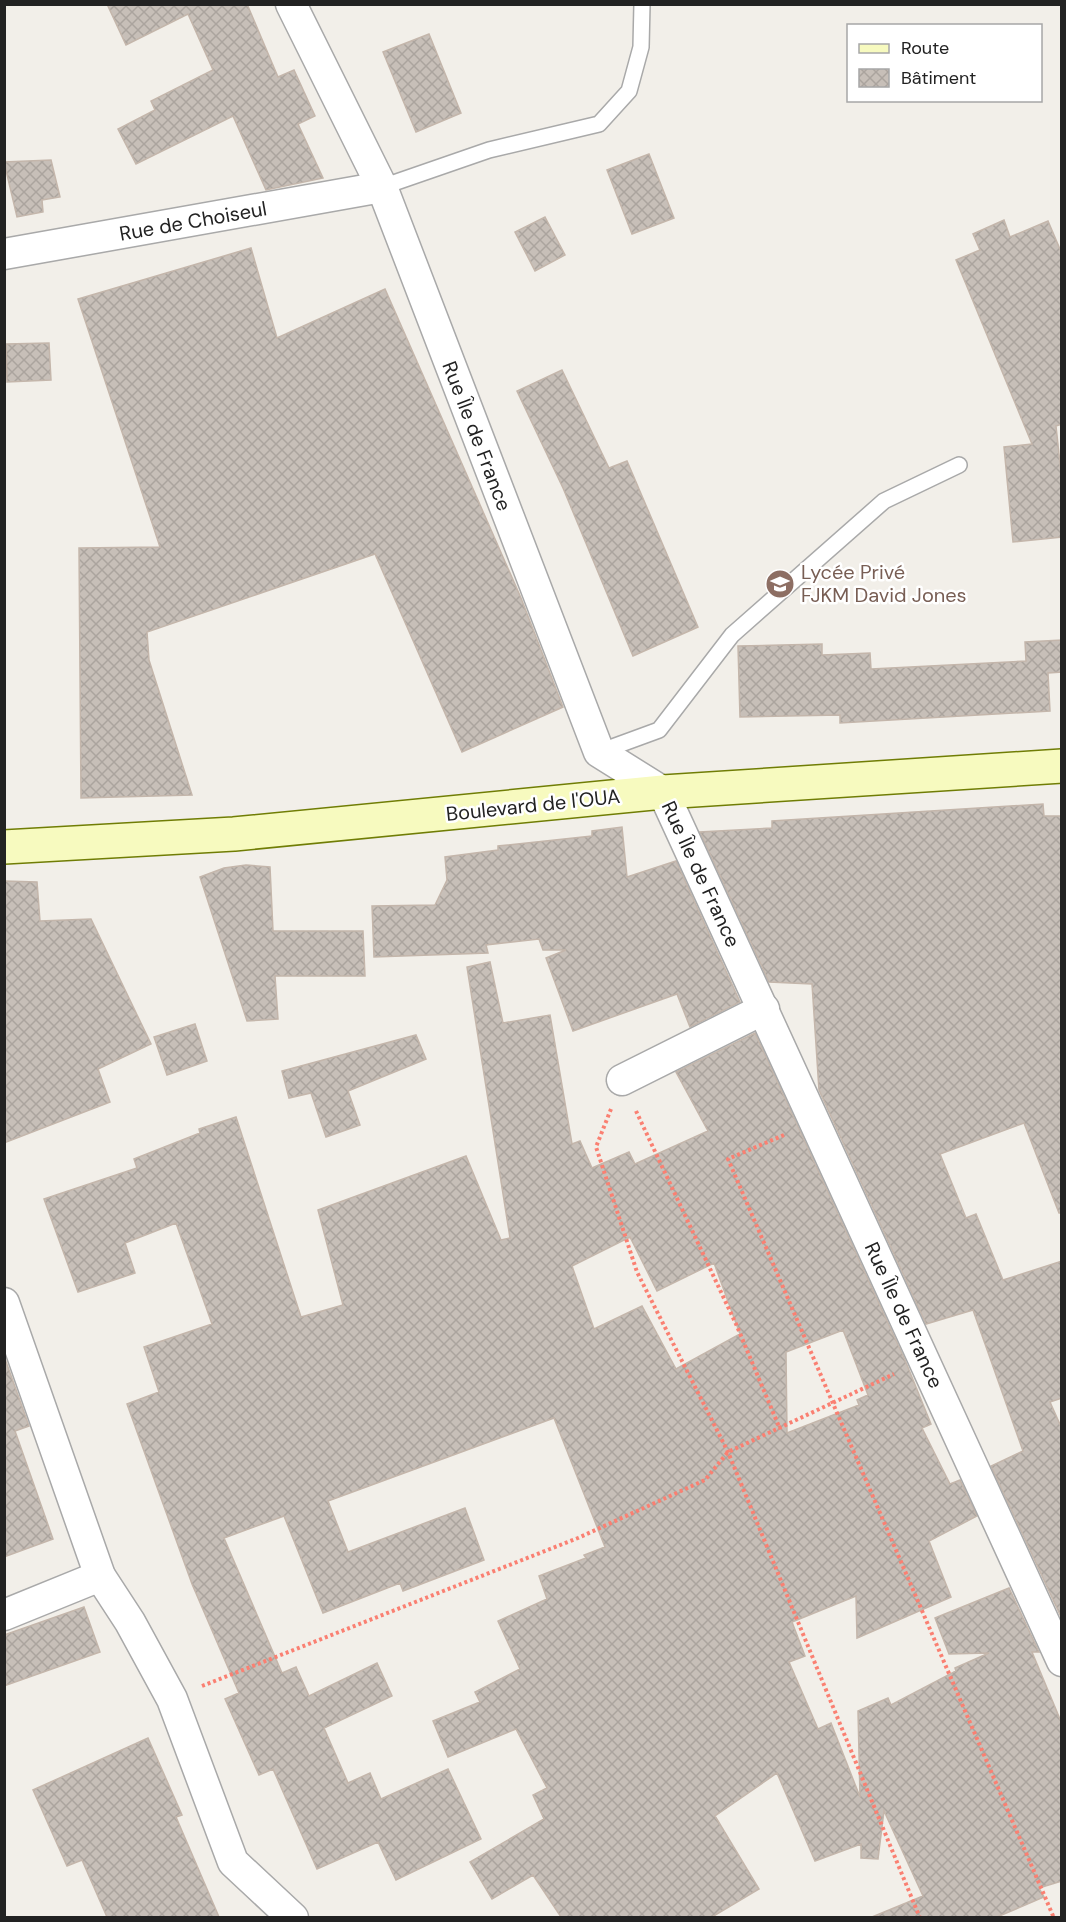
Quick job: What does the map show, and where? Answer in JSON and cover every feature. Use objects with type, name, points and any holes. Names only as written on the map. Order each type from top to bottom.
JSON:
[{"type":"main road","name":"Boulevard de l'OUA","points":[[4,847],[234,834],[663,792],[1062,766]]},
{"type":"street","name":"Rue Île de France","points":[[291,4],[382,187],[599,752],[663,792],[1062,1661]]},
{"type":"street","name":"Rue de Choiseul","points":[[4,254],[382,187]]},
{"type":"street","points":[[622,1080],[764,1009]]},
{"type":"street","points":[[4,1303],[100,1576],[130,1622],[172,1698],[233,1862],[293,1917]]},
{"type":"street","points":[[4,1615],[100,1576]]},
{"type":"lane","points":[[382,187],[489,150],[599,124],[629,91],[640,47],[642,4]]},
{"type":"lane","points":[[599,752],[658,730],[732,635],[749,619],[884,501],[959,465]]},
{"type":"path","points":[[622,1080],[736,1324],[780,1429]]},
{"type":"path","points":[[622,1080],[596,1147],[637,1272],[728,1452],[920,1917]]},
{"type":"path","points":[[813,1123],[728,1159],[835,1402],[1054,1917]]},
{"type":"path","points":[[172,1698],[325,1635],[578,1538],[705,1480],[728,1452],[925,1360]]},
{"type":"building","points":[[107,4],[247,4],[278,77],[294,70],[315,116],[298,124],[323,178],[266,190],[233,116],[136,164],[118,129],[155,110],[151,101],[213,70],[188,14],[126,45]]},
{"type":"building","points":[[429,34],[461,113],[416,132],[383,52]]},
{"type":"building","points":[[649,154],[674,218],[632,234],[607,170]]},
{"type":"building","points":[[51,160],[60,197],[42,200],[43,212],[17,217],[4,162]]},
{"type":"building","points":[[545,217],[565,255],[535,271],[515,232]]},
{"type":"building","points":[[1004,220],[1010,237],[1048,221],[1062,254],[1062,424],[1056,426],[1062,482],[1062,537],[1013,542],[1004,447],[1032,444],[956,260],[980,250],[973,234]]},
{"type":"building","points":[[251,248],[277,338],[385,289],[521,598],[563,707],[462,752],[375,554],[147,632],[149,660],[192,795],[81,798],[79,548],[160,547],[78,299]]},
{"type":"building","points":[[49,343],[51,380],[7,382],[6,344]]},
{"type":"building","points":[[562,370],[609,468],[627,461],[698,627],[633,656],[563,488],[517,391]]},
{"type":"building","points":[[1062,640],[1062,672],[1048,673],[1050,711],[840,723],[840,715],[740,717],[738,646],[822,644],[822,655],[870,653],[871,669],[1026,661],[1025,642]]},
{"type":"building","points":[[1043,804],[1044,816],[1062,816],[1062,1213],[1059,1213],[1024,1123],[940,1154],[966,1218],[976,1214],[1003,1280],[1062,1261],[1062,1398],[1050,1402],[1062,1429],[1062,1619],[991,1466],[1023,1451],[973,1310],[926,1324],[819,1090],[812,984],[769,982],[700,832],[772,828],[772,821]]},
{"type":"building","points":[[622,827],[627,877],[676,861],[740,1002],[690,1027],[677,994],[573,1031],[546,958],[566,950],[543,950],[539,939],[486,945],[488,953],[374,957],[372,906],[435,905],[447,880],[445,857],[498,850],[498,846],[592,836],[592,831]]},
{"type":"building","points":[[246,865],[270,867],[273,931],[363,931],[365,976],[275,976],[278,1019],[247,1021],[200,877],[224,868]]},
{"type":"building","points":[[4,881],[37,882],[40,921],[91,919],[151,1044],[98,1069],[110,1102],[4,1143]]},
{"type":"building","points":[[490,962],[503,1023],[550,1015],[572,1144],[580,1141],[592,1168],[629,1152],[635,1164],[708,1131],[676,1072],[755,1033],[905,1360],[931,1424],[922,1428],[950,1484],[960,1480],[977,1516],[929,1541],[951,1597],[857,1638],[856,1596],[792,1622],[805,1656],[789,1662],[818,1729],[831,1723],[860,1797],[858,1711],[888,1698],[891,1705],[956,1671],[955,1668],[989,1653],[949,1654],[935,1618],[1009,1588],[1039,1652],[1032,1652],[1062,1724],[1062,1881],[1039,1888],[1044,1897],[997,1917],[872,1917],[923,1896],[884,1811],[878,1859],[861,1858],[861,1844],[815,1861],[777,1773],[715,1816],[759,1889],[712,1917],[561,1917],[533,1875],[492,1899],[470,1862],[544,1819],[533,1795],[547,1788],[516,1729],[448,1757],[433,1721],[480,1702],[475,1692],[520,1669],[498,1621],[547,1599],[539,1576],[586,1558],[584,1555],[605,1547],[554,1418],[328,1501],[348,1552],[465,1508],[484,1560],[403,1591],[400,1583],[323,1613],[284,1516],[224,1538],[282,1673],[296,1667],[309,1696],[377,1663],[392,1696],[324,1728],[348,1783],[370,1773],[381,1799],[448,1769],[481,1839],[396,1880],[378,1842],[317,1869],[273,1769],[259,1775],[225,1699],[239,1693],[192,1584],[127,1404],[159,1392],[144,1347],[212,1324],[176,1223],[125,1243],[135,1273],[78,1292],[44,1199],[137,1168],[134,1159],[200,1133],[199,1129],[236,1117],[301,1317],[343,1305],[318,1210],[466,1156],[501,1240],[510,1238],[467,967]],"holes":[[[630,1237],[657,1291],[714,1263],[740,1334],[676,1369],[642,1306],[594,1329],[572,1266]],[[843,1330],[868,1395],[857,1400],[859,1405],[787,1433],[786,1352]]]},
{"type":"building","points":[[195,1024],[207,1061],[167,1075],[154,1037]]},
{"type":"building","points":[[416,1035],[426,1059],[348,1091],[360,1125],[326,1137],[311,1093],[289,1098],[282,1071]]},
{"type":"building","points":[[4,1356],[29,1426],[15,1431],[53,1539],[4,1557]]},
{"type":"building","points":[[84,1607],[100,1652],[4,1686],[4,1635]]},
{"type":"building","points":[[148,1738],[182,1815],[176,1817],[219,1917],[107,1917],[82,1860],[67,1866],[33,1790]]},
{"type":"place","name":"Lycée Privé FJKM David Jones","points":[[780,584]]}]
